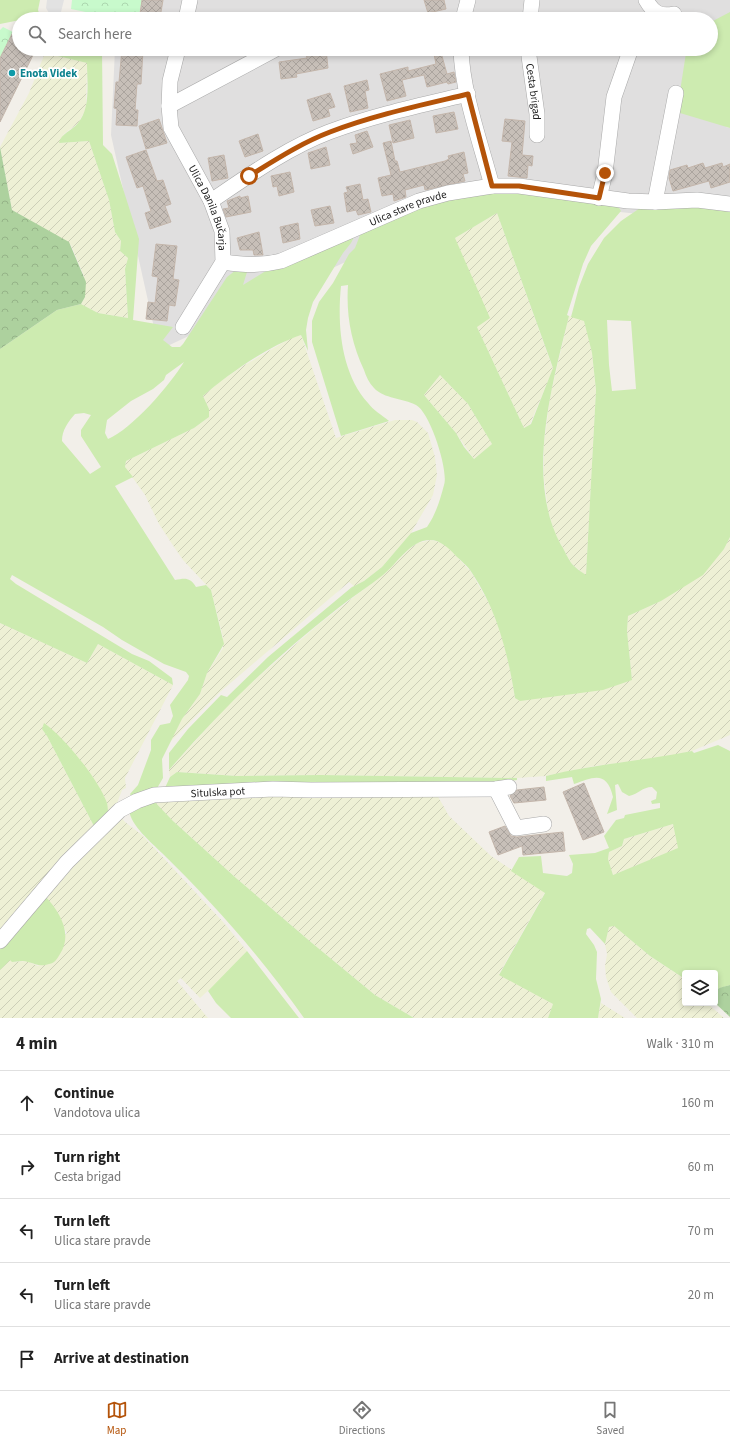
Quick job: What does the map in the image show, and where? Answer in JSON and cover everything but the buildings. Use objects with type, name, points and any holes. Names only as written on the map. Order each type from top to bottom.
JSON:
[{"type":"street","points":[[187,12],[190,0]]},
{"type":"street","points":[[465,12],[468,0]]},
{"type":"street","points":[[531,12],[532,0]]},
{"type":"street","points":[[646,0],[653,12]]},
{"type":"street","name":"Ulica Danila Bučarja","points":[[176,56],[170,81],[169,106],[172,128],[211,201],[222,231],[223,262],[183,327]]},
{"type":"street","points":[[169,106],[263,56]]},
{"type":"street","points":[[462,56],[468,94],[492,186]]},
{"type":"street","name":"Cesta brigad","points":[[529,56],[536,108],[536,135]]},
{"type":"street","points":[[599,198],[605,173],[614,97],[628,56]]},
{"type":"street","points":[[655,202],[658,178],[676,93]]},
{"type":"street","points":[[211,201],[283,155],[330,132],[388,114],[468,94]]},
{"type":"street","name":"Ulica stare pravde","points":[[223,262],[265,265],[281,261],[419,201],[448,193],[492,186],[519,186],[599,198],[655,202],[697,200],[730,204]]},
{"type":"street","name":"Situlska pot","points":[[0,941],[67,862],[120,810],[137,800],[154,795],[273,789],[503,788],[516,828],[544,824]]},
{"type":"shaded area","points":[[47,0],[64,0],[61,12],[48,12],[46,8]]},
{"type":"shaded area","points":[[126,0],[730,0],[730,19],[718,27],[718,12],[123,12]]},
{"type":"shaded area","points":[[115,56],[710,56],[726,127],[730,128],[730,224],[483,197],[159,350],[111,135]]},
{"type":"green space","points":[[0,0],[40,0],[39,12],[12,12],[12,22],[0,24]]},
{"type":"green space","points":[[72,0],[142,0],[139,12],[86,12],[71,9]]},
{"type":"green space","points":[[730,12],[730,128],[680,113],[681,85],[686,56],[718,56],[718,18]]},
{"type":"green space","points":[[3,27],[12,32],[12,34],[0,58],[0,30]]},
{"type":"green space","points":[[44,56],[58,56],[87,63],[86,109],[78,123],[64,134],[59,143],[89,141],[109,200],[115,232],[121,241],[120,251],[128,258],[125,269],[128,318],[98,313],[81,304],[85,297],[84,276],[71,245],[12,210],[0,147],[29,93]]},
{"type":"green space","points":[[58,56],[102,56],[103,145],[112,154],[139,239],[133,320],[173,327],[163,340],[172,347],[180,347],[183,344],[227,277],[236,270],[242,269],[247,272],[243,285],[269,269],[356,233],[313,302],[306,330],[308,351],[301,335],[276,346],[237,369],[203,396],[209,409],[209,417],[194,428],[126,461],[125,467],[133,477],[115,486],[175,580],[187,579],[192,581],[196,587],[206,585],[211,590],[224,644],[207,673],[200,694],[182,719],[162,759],[163,778],[156,790],[132,797],[130,794],[138,785],[151,750],[151,740],[160,725],[170,723],[173,716],[170,705],[188,680],[189,676],[186,672],[164,664],[12,575],[10,579],[16,584],[132,654],[149,661],[172,678],[173,685],[98,644],[87,663],[0,623],[0,349],[57,310],[81,304],[98,313],[128,318],[125,269],[128,258],[120,251],[121,241],[115,232],[109,200],[89,141],[59,143],[64,134],[76,126],[85,110],[88,86],[87,63]],"holes":[[[184,362],[178,372],[139,416],[118,434],[108,439],[105,433],[107,420],[131,401],[153,389],[164,380],[166,375]],[[84,413],[91,415],[81,430],[81,436],[101,467],[90,474],[62,441],[62,437],[66,426],[75,414]]]},
{"type":"green space","points":[[0,147],[12,210],[69,242],[86,282],[85,297],[81,304],[57,310],[0,349]]},
{"type":"green space","points":[[508,191],[618,206],[621,211],[591,246],[583,264],[567,315],[569,316],[550,401],[545,432],[543,462],[545,491],[550,519],[561,545],[572,564],[586,575],[596,390],[592,353],[584,321],[571,317],[579,287],[588,264],[604,238],[621,221],[643,206],[730,207],[730,537],[724,549],[703,575],[661,601],[628,616],[627,631],[632,680],[603,690],[520,701],[515,698],[505,649],[495,617],[481,587],[468,568],[447,547],[434,540],[423,541],[410,548],[383,575],[314,627],[270,665],[228,706],[169,770],[169,753],[188,729],[221,695],[227,697],[268,657],[352,587],[364,581],[382,567],[411,533],[427,527],[435,512],[445,478],[437,442],[427,418],[416,405],[378,392],[369,382],[356,349],[350,328],[348,285],[341,286],[340,301],[341,332],[347,363],[352,378],[359,391],[372,408],[389,421],[341,436],[312,342],[312,321],[319,302],[333,283],[349,254],[355,248],[362,230],[423,202]],"holes":[[[497,213],[553,368],[531,424],[524,428],[477,327],[490,318],[455,238]],[[607,320],[631,321],[636,389],[612,391]],[[440,375],[468,404],[492,444],[474,459],[464,447],[456,433],[424,395]]]},
{"type":"green space","points":[[497,213],[553,369],[530,424],[524,428],[477,327],[455,238]]},
{"type":"green space","points":[[569,316],[584,320],[592,353],[596,390],[586,576],[571,563],[555,534],[548,511],[544,478],[544,444],[550,397]]},
{"type":"green space","points":[[301,335],[336,438],[395,420],[412,420],[417,422],[428,433],[435,457],[437,475],[433,495],[411,533],[382,567],[364,581],[354,586],[349,582],[220,692],[170,742],[182,719],[200,694],[207,673],[223,648],[223,637],[211,590],[183,560],[172,544],[159,524],[145,495],[125,467],[126,461],[194,428],[209,417],[209,409],[203,396],[222,380],[243,366],[291,338]]},
{"type":"green space","points":[[440,375],[468,404],[492,444],[474,459],[456,433],[424,395]]},
{"type":"green space","points":[[730,537],[730,735],[692,751],[661,758],[594,766],[546,776],[517,778],[321,775],[237,776],[177,772],[170,777],[169,770],[234,698],[319,624],[385,573],[409,549],[418,543],[431,540],[439,542],[448,547],[471,572],[491,607],[503,640],[515,698],[632,680],[627,631],[628,616],[661,601],[724,549]]},
{"type":"green space","points":[[0,623],[87,663],[98,644],[173,685],[125,778],[126,788],[122,790],[116,806],[108,816],[107,803],[42,729],[95,828],[0,930]]},
{"type":"green space","points":[[44,723],[71,748],[89,771],[103,794],[107,803],[108,816],[95,828],[42,729]]},
{"type":"green space","points":[[718,745],[730,751],[730,985],[718,989],[718,970],[682,970],[682,977],[650,956],[614,926],[609,927],[605,944],[590,928],[587,929],[586,934],[597,952],[596,979],[601,999],[598,1018],[548,1018],[553,1004],[499,975],[545,893],[511,871],[519,857],[541,856],[543,873],[567,876],[572,873],[573,864],[569,855],[595,853],[609,848],[604,836],[616,820],[624,818],[625,815],[660,808],[660,803],[652,804],[651,801],[656,799],[657,792],[652,787],[646,788],[629,796],[622,792],[618,784],[615,785],[617,810],[607,814],[613,797],[610,788],[603,779],[587,779],[574,784],[572,777],[546,781],[546,776],[582,768],[692,751],[694,753]],"holes":[[[673,824],[678,848],[613,875],[608,859],[609,852],[622,846],[624,839]]]},
{"type":"green space","points":[[177,772],[237,776],[321,775],[517,778],[517,780],[496,783],[164,790],[170,777]]},
{"type":"green space","points":[[436,793],[449,816],[491,856],[545,892],[499,974],[553,1004],[548,1018],[414,1018],[375,995],[312,943],[236,878],[173,821],[153,800],[162,798]]},
{"type":"green space","points":[[153,800],[173,821],[236,878],[312,943],[375,995],[414,1018],[304,1018],[237,932],[181,872],[137,828],[133,822],[129,810]]},
{"type":"green space","points":[[120,816],[125,822],[142,835],[224,923],[247,951],[222,978],[200,998],[181,978],[177,981],[208,1018],[0,1018],[0,970],[10,959],[13,962],[27,961],[38,966],[67,933],[45,896]]},
{"type":"green space","points":[[673,824],[679,848],[613,875],[608,859],[609,852],[622,846],[624,839]]},
{"type":"green space","points":[[45,896],[60,916],[65,931],[64,946],[59,956],[53,963],[46,965],[38,965],[24,961],[12,962],[10,960],[0,970],[0,946]]},
{"type":"green space","points":[[614,926],[650,956],[682,977],[682,1006],[710,1006],[724,1018],[637,1018],[611,992],[606,977],[605,966],[607,954],[605,944],[609,927]]},
{"type":"green space","points":[[247,951],[299,1018],[231,1018],[216,1003],[208,991]]},
{"type":"green space","points":[[730,985],[730,1017],[718,1006],[718,989]]},
{"type":"green space","points":[[601,1003],[625,1018],[598,1018]]},
{"type":"place","name":"Enota Videk","points":[[12,73]]},
{"type":"route","points":[[249,176],[304,143],[330,132],[388,114],[468,94],[492,186],[519,186],[599,198],[605,173]]}]
